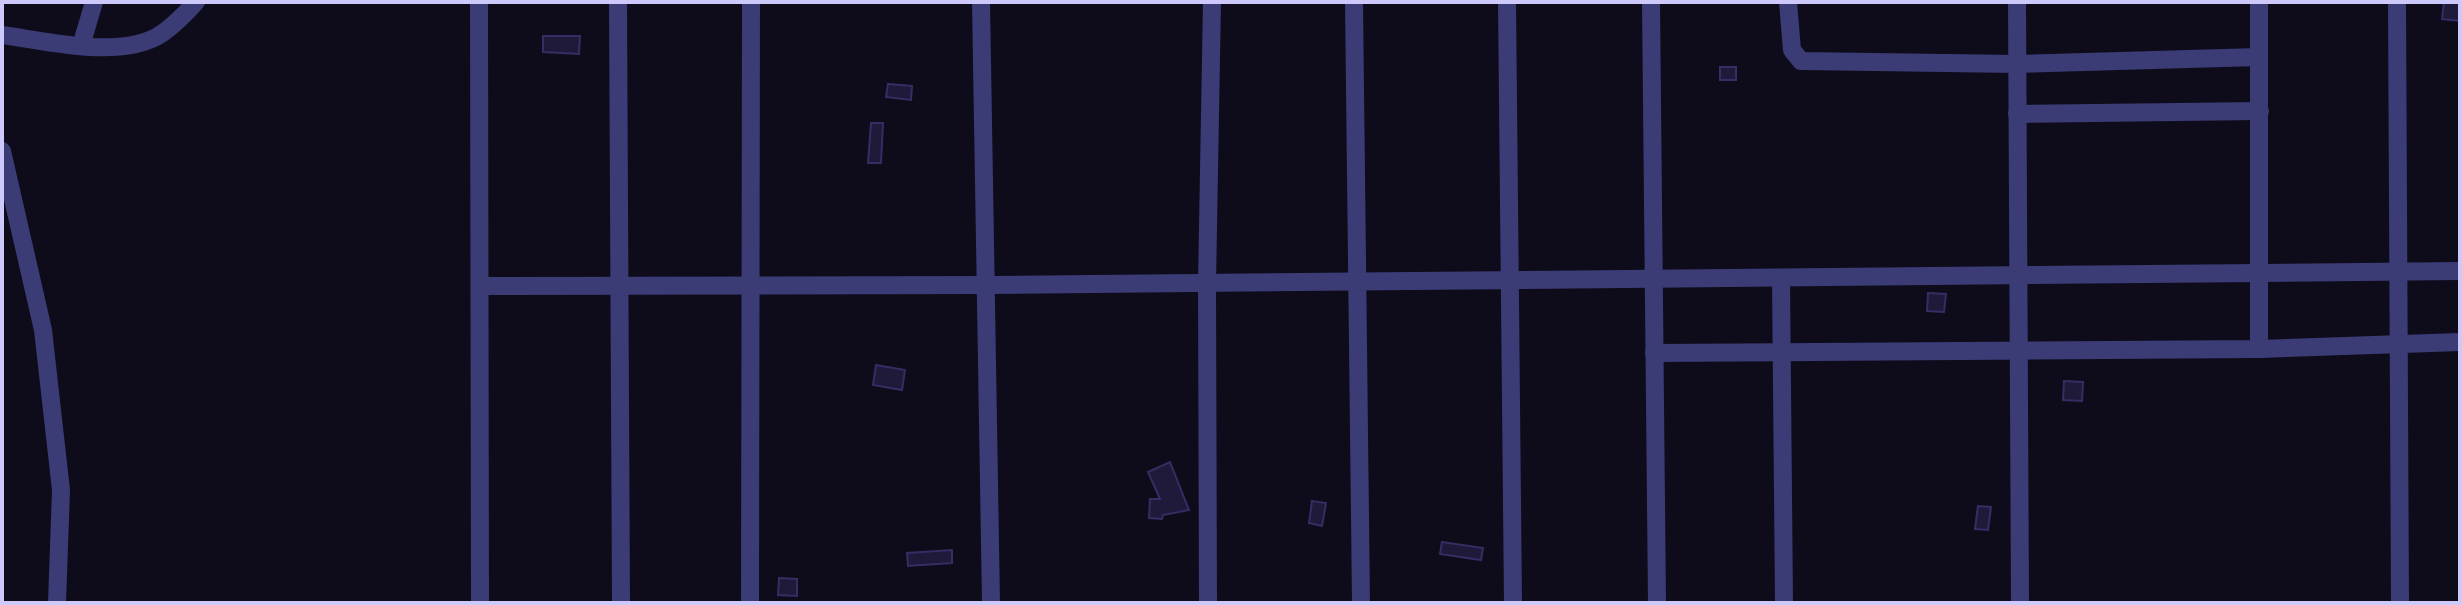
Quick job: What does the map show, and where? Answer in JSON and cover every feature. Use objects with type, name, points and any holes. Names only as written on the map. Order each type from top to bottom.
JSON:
[{"type":"street","points":[[81,46],[94,2]]},
{"type":"street","points":[[2,35],[81,46],[116,46],[157,37],[196,2]]},
{"type":"street","points":[[479,2],[480,603]]},
{"type":"street","points":[[618,2],[621,603]]},
{"type":"street","points":[[750,603],[751,2]]},
{"type":"street","points":[[981,2],[991,603]]},
{"type":"street","points":[[1208,603],[1207,284],[1212,2]]},
{"type":"street","points":[[1354,2],[1361,603]]},
{"type":"street","points":[[1507,2],[1513,603]]},
{"type":"street","points":[[1651,2],[1657,603]]},
{"type":"street","points":[[1788,2],[1792,50],[1801,61],[2017,64],[2259,57]]},
{"type":"street","points":[[2017,2],[2020,603]]},
{"type":"street","points":[[2259,2],[2259,349]]},
{"type":"street","points":[[2397,2],[2400,603]]},
{"type":"street","points":[[2017,114],[2260,111]]},
{"type":"street","points":[[2,151],[43,330],[61,490],[57,603]]},
{"type":"street","points":[[480,286],[1207,284],[1358,280],[2460,271]]},
{"type":"street","points":[[1781,278],[1784,603]]},
{"type":"street","points":[[1654,353],[2259,349],[2460,342]]},
{"type":"building","points":[[2444,2],[2460,2],[2460,21],[2442,19]]},
{"type":"building","points":[[543,36],[580,36],[579,54],[543,52]]},
{"type":"building","points":[[1720,67],[1736,67],[1736,80],[1720,80]]},
{"type":"building","points":[[888,84],[912,86],[911,100],[886,97]]},
{"type":"building","points":[[871,123],[883,123],[881,163],[868,163]]},
{"type":"building","points":[[1928,293],[1946,294],[1944,312],[1927,311]]},
{"type":"building","points":[[876,365],[905,370],[902,390],[873,385]]},
{"type":"building","points":[[2064,381],[2083,382],[2082,401],[2063,400]]},
{"type":"building","points":[[1170,462],[1189,510],[1163,515],[1162,519],[1149,518],[1150,499],[1160,499],[1148,472]]},
{"type":"building","points":[[1312,501],[1326,503],[1322,526],[1309,523]]},
{"type":"building","points":[[1978,506],[1991,507],[1988,530],[1975,529]]},
{"type":"building","points":[[1442,542],[1483,548],[1481,560],[1440,554]]},
{"type":"building","points":[[952,550],[952,563],[908,566],[907,553]]},
{"type":"building","points":[[779,578],[797,579],[797,596],[778,595]]}]
